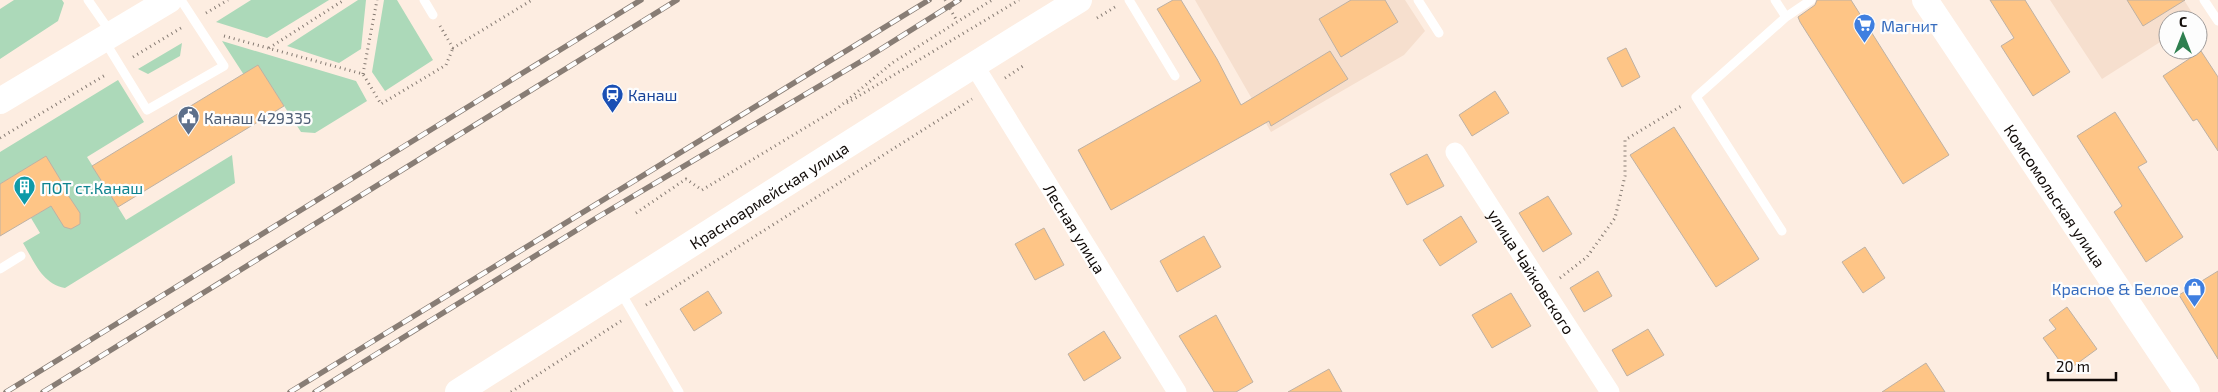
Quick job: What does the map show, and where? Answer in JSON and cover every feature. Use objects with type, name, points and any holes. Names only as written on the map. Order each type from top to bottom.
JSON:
[{"type":"main road","points":[[0,101],[169,0]]},
{"type":"main road","name":"Комсомольская улица","points":[[1925,0],[2187,392]]},
{"type":"main road","name":"Красноармейская улица","points":[[458,392],[620,291],[974,64],[1086,10]]},
{"type":"street","name":"Лесная улица","points":[[974,64],[1177,392]]},
{"type":"street","name":"улица Чайковского","points":[[1455,152],[1610,392]]},
{"type":"lane","points":[[88,0],[147,110],[224,66],[181,0]]},
{"type":"lane","points":[[424,0],[433,15]]},
{"type":"lane","points":[[1129,0],[1176,76]]},
{"type":"lane","points":[[1418,0],[1439,33]]},
{"type":"lane","points":[[1774,0],[1786,17]]},
{"type":"lane","points":[[1782,231],[1696,97],[1786,17],[1811,0]]},
{"type":"lane","points":[[2204,0],[2218,22]]},
{"type":"lane","points":[[0,269],[21,256]]},
{"type":"lane","points":[[620,291],[678,392]]},
{"type":"path","points":[[269,48],[344,0]]},
{"type":"path","points":[[362,74],[377,0]]},
{"type":"path","points":[[200,29],[362,74],[381,104],[446,65],[453,48],[532,0]]},
{"type":"path","points":[[945,0],[957,21]]},
{"type":"path","points":[[838,108],[892,63],[992,0]]},
{"type":"path","points":[[636,214],[686,179],[702,190],[1019,0]]},
{"type":"path","points":[[1086,10],[1117,5]]},
{"type":"path","points":[[433,15],[453,48]]},
{"type":"path","points":[[511,392],[1029,62]]},
{"type":"path","points":[[1544,291],[1587,257],[1615,218],[1625,176],[1625,140],[1696,97]]},
{"type":"shaded area","points":[[1195,0],[1405,0],[1425,31],[1404,55],[1271,132]]},
{"type":"shaded area","points":[[2050,0],[2184,0],[2190,10],[2158,10],[2158,43],[2102,79]]},
{"type":"green space","points":[[14,0],[62,0],[64,3],[58,21],[0,59],[0,9]]},
{"type":"green space","points":[[251,0],[329,0],[267,38],[216,22]]},
{"type":"green space","points":[[358,0],[366,0],[361,49],[339,63],[287,46]]},
{"type":"green space","points":[[384,0],[397,0],[433,60],[385,91],[372,72]]},
{"type":"green space","points":[[222,41],[356,81],[367,101],[315,133],[301,132],[258,66],[244,75]]},
{"type":"green space","points":[[182,43],[180,56],[148,74],[138,69]]},
{"type":"green space","points":[[118,80],[144,122],[87,157],[126,220],[232,155],[235,183],[65,288],[57,286],[50,282],[40,271],[23,243],[40,233],[31,218],[69,194],[46,157],[0,184],[0,152]]},
{"type":"building","points":[[1173,0],[1181,0],[1217,59],[1241,105],[1330,51],[1348,79],[1271,126],[1269,121],[1111,210],[1078,150],[1201,81],[1157,9]]},
{"type":"building","points":[[1351,0],[1385,0],[1398,22],[1341,57],[1319,19]]},
{"type":"building","points":[[1817,0],[1851,0],[1949,155],[1903,184],[1800,22],[1798,17],[1815,5]]},
{"type":"building","points":[[1990,0],[2025,0],[2070,72],[2033,96],[2001,46],[2014,38]]},
{"type":"building","points":[[2127,0],[2185,0],[2169,10],[2158,10],[2158,17],[2143,26]]},
{"type":"building","points":[[1626,48],[1640,77],[1622,87],[1607,58]]},
{"type":"building","points":[[2187,60],[2207,60],[2218,77],[2218,151],[2197,119],[2193,121],[2163,76]]},
{"type":"building","name":"Канаш 429335","points":[[258,65],[284,106],[118,207],[92,166]]},
{"type":"building","points":[[1495,91],[1509,113],[1472,136],[1459,115]]},
{"type":"building","points":[[2115,112],[2147,162],[2138,167],[2183,237],[2146,262],[2114,212],[2122,206],[2077,136]]},
{"type":"building","points":[[1674,127],[1759,259],[1716,287],[1630,155]]},
{"type":"building","points":[[1427,154],[1444,186],[1407,205],[1390,174]]},
{"type":"building","name":"ПОТ ст.Канаш","points":[[46,156],[80,213],[80,224],[71,229],[64,227],[51,206],[0,236],[0,184]]},
{"type":"building","points":[[1548,196],[1572,234],[1543,252],[1519,213]]},
{"type":"building","points":[[1461,216],[1477,242],[1440,266],[1423,240]]},
{"type":"building","points":[[1044,228],[1064,265],[1035,280],[1015,244]]},
{"type":"building","points":[[1204,236],[1221,267],[1177,292],[1160,261]]},
{"type":"building","points":[[1865,247],[1885,278],[1863,293],[1842,262]]},
{"type":"building","points":[[1598,271],[1612,296],[1584,312],[1570,288]]},
{"type":"building","points":[[2218,271],[2218,359],[2179,295]]},
{"type":"building","points":[[708,291],[722,313],[694,331],[680,309]]},
{"type":"building","points":[[1511,293],[1531,326],[1492,348],[1472,315]]},
{"type":"building","points":[[2067,307],[2097,349],[2067,371],[2043,338],[2056,329],[2049,320]]},
{"type":"building","points":[[1216,315],[1253,382],[1236,392],[1214,392],[1179,336]]},
{"type":"building","points":[[1648,329],[1664,355],[1627,376],[1612,350]]},
{"type":"building","points":[[1104,331],[1121,358],[1084,381],[1068,354]]},
{"type":"building","points":[[1926,363],[1945,392],[1882,392]]},
{"type":"building","points":[[1329,369],[1342,392],[1288,392]]},
{"type":"railway","points":[[6,392],[641,0]]},
{"type":"railway","points":[[43,392],[677,0]]},
{"type":"railway","points":[[290,392],[929,0]]},
{"type":"railway","points":[[315,392],[598,217],[865,59],[959,0]]},
{"type":"place","name":"Магнит","points":[[1865,44]]},
{"type":"place","name":"Канаш","points":[[612,113]]},
{"type":"place","name":"Канаш 429335","points":[[188,136]]},
{"type":"place","name":"ПОТ ст.Канаш","points":[[25,206]]},
{"type":"place","name":"Красное & Белое","points":[[2195,307]]}]
